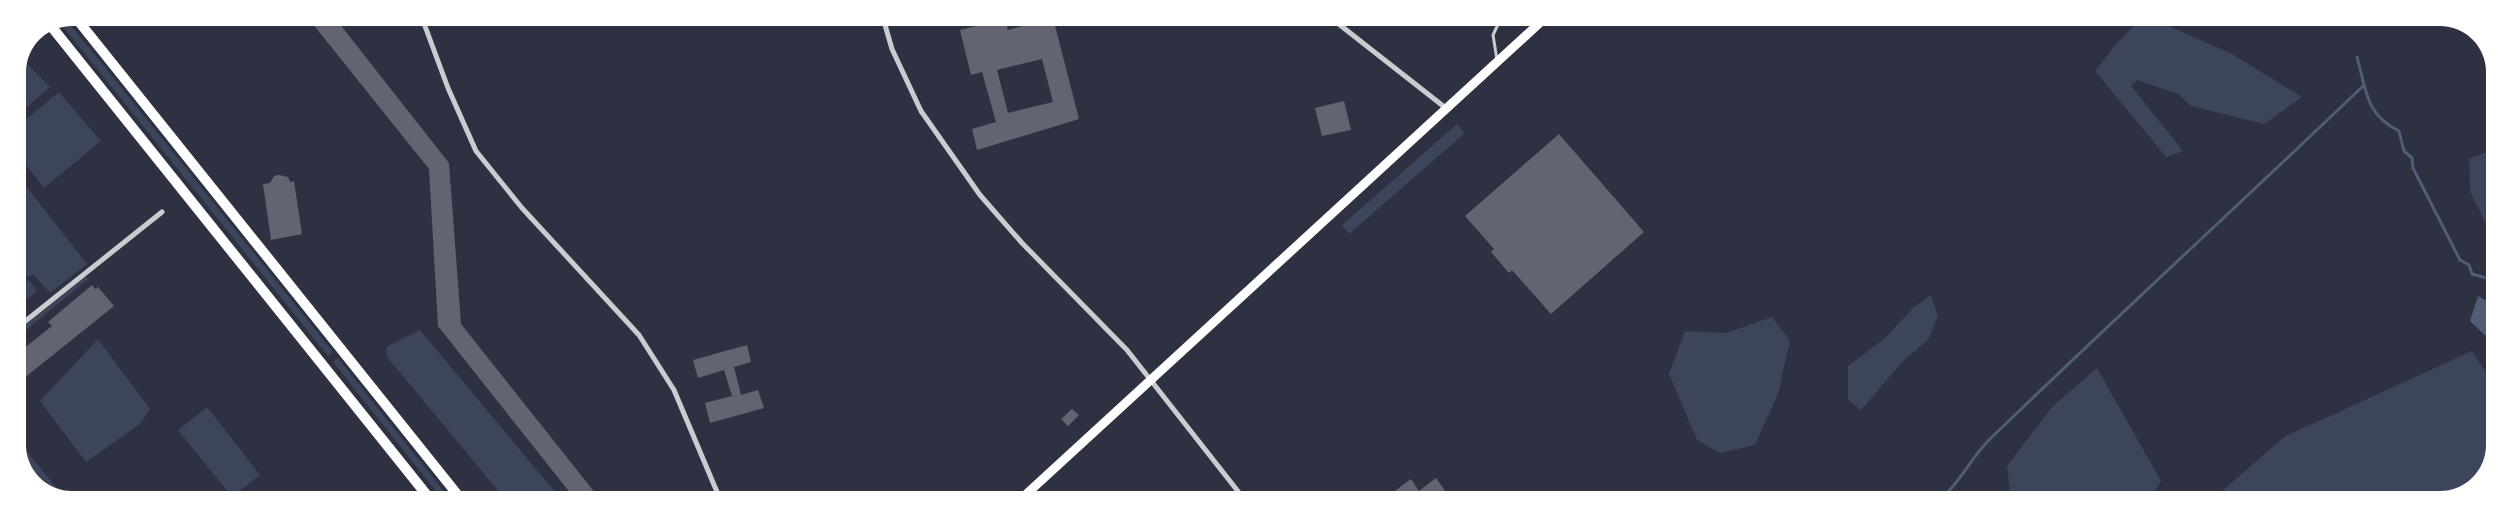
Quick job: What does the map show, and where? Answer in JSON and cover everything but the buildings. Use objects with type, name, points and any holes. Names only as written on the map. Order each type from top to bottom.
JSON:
[{"type":"main road","points":[[82,26],[455,491]]},
{"type":"main road","points":[[1030,491],[1536,26]]},
{"type":"main road","points":[[54,30],[424,491]]},
{"type":"street","points":[[425,26],[448,88],[476,151],[522,208],[639,335],[674,390],[717,491]]},
{"type":"street","points":[[885,26],[892,49],[921,111],[980,195],[1152,379],[1238,491]]},
{"type":"street","points":[[1341,26],[1447,109]]},
{"type":"street","points":[[26,321],[162,212]]},
{"type":"lane","points":[[1497,26],[1493,35],[1497,63]]},
{"type":"shaded area","points":[[71,26],[100,61],[333,352],[328,356],[63,27]]},
{"type":"shaded area","points":[[2134,26],[2169,26],[2232,54],[2302,97],[2264,124],[2191,106],[2178,94],[2137,80],[2131,86],[2183,151],[2166,157],[2095,71],[2117,43]]},
{"type":"shaded area","points":[[27,64],[50,87],[26,108]]},
{"type":"shaded area","points":[[59,92],[101,141],[44,188],[26,165],[26,119]]},
{"type":"shaded area","points":[[1457,124],[1465,133],[1349,234],[1342,225]]},
{"type":"shaded area","points":[[2486,152],[2486,224],[2470,191],[2469,159]]},
{"type":"shaded area","points":[[26,186],[87,264],[50,293],[34,275],[26,276]]},
{"type":"shaded area","points":[[86,276],[88,279],[26,330],[26,325]]},
{"type":"shaded area","points":[[29,280],[37,291],[26,300],[26,281]]},
{"type":"shaded area","points":[[1931,295],[1938,316],[1928,340],[1904,360],[1861,410],[1848,400],[1848,366],[1884,339],[1914,307]]},
{"type":"shaded area","points":[[2478,296],[2486,300],[2486,336],[2470,321]]},
{"type":"shaded area","points":[[1772,317],[1790,341],[1778,394],[1755,445],[1720,453],[1697,440],[1669,374],[1685,331],[1726,333]]},
{"type":"shaded area","points":[[420,330],[554,491],[498,491],[387,357],[386,347]]},
{"type":"shaded area","points":[[98,339],[150,409],[140,424],[86,462],[40,401]]},
{"type":"shaded area","points":[[2472,351],[2486,372],[2485,453],[2478,470],[2468,481],[2448,490],[2222,491],[2284,437]]},
{"type":"shaded area","points":[[338,358],[444,491],[436,491],[333,362]]},
{"type":"shaded area","points":[[2097,368],[2161,481],[2155,491],[2010,491],[2007,466],[2053,406]]},
{"type":"shaded area","points":[[207,407],[260,475],[240,491],[227,491],[178,430]]},
{"type":"shaded area","points":[[27,452],[56,487],[49,485],[38,475],[30,462]]},
{"type":"waterway","points":[[2357,57],[2365,90],[2373,109],[2379,117],[2399,131],[2404,151],[2412,158],[2413,168],[2460,260],[2469,265],[2472,274],[2486,278]]},
{"type":"waterway","points":[[1949,491],[1991,438],[2363,86]]}]
